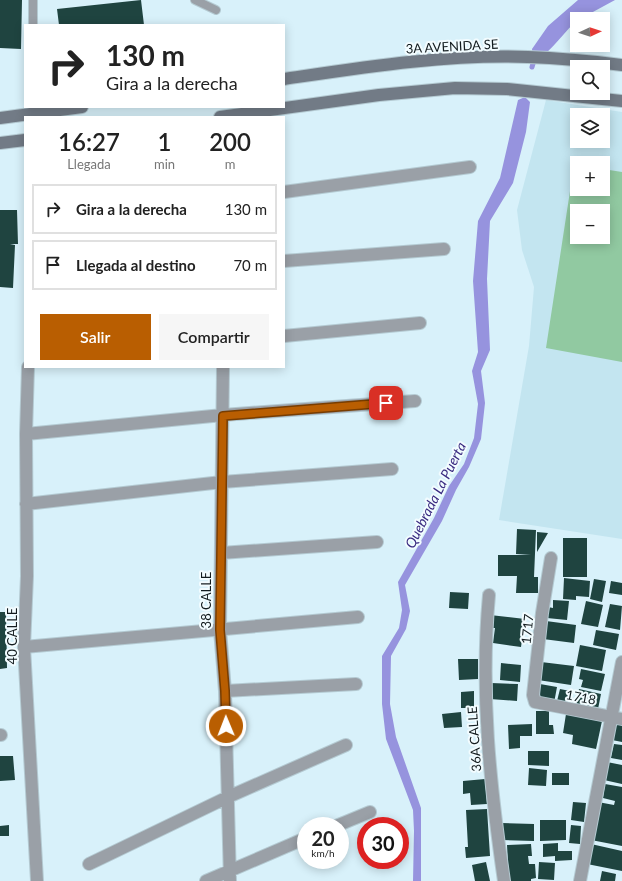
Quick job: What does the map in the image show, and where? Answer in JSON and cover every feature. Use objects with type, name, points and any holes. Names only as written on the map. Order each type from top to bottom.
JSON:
[{"type":"street","name":"3A AVENIDA SE","points":[[285,79],[375,65],[480,57],[535,57],[622,65]]},
{"type":"street","points":[[231,116],[379,95],[455,88],[507,89],[622,101]]},
{"type":"street","points":[[0,118],[73,108]]},
{"type":"street","points":[[0,143],[24,140]]},
{"type":"street","points":[[285,192],[470,167]]},
{"type":"street","points":[[285,261],[444,249]]},
{"type":"street","points":[[285,336],[420,324]]},
{"type":"street","name":"40 CALLE","points":[[28,368],[26,434],[27,576],[24,647],[37,881]]},
{"type":"street","name":"38 CALLE","points":[[224,368],[220,630],[225,691],[230,876]]},
{"type":"street","points":[[26,434],[223,416],[415,401]]},
{"type":"street","points":[[26,504],[222,482],[392,469]]},
{"type":"street","points":[[221,553],[377,542]]},
{"type":"street","name":"1717","points":[[536,702],[534,695],[537,658],[542,613],[551,558]]},
{"type":"street","name":"36A CALLE","points":[[488,595],[486,623],[485,715],[492,799],[504,881]]},
{"type":"street","points":[[24,647],[358,617]]},
{"type":"street","points":[[580,881],[617,718],[622,662]]},
{"type":"street","points":[[225,691],[356,684]]},
{"type":"street","name":"1718","points":[[536,702],[617,718]]},
{"type":"street","points":[[89,864],[228,797],[346,745]]},
{"type":"street","points":[[349,821],[370,812]]},
{"type":"street","points":[[206,881],[230,876],[297,842]]},
{"type":"lane","points":[[33,0],[33,24]]},
{"type":"lane","points":[[195,0],[216,10]]},
{"type":"shaded area","points":[[578,0],[615,0],[593,12],[570,12],[570,27],[545,54],[533,61],[532,49],[548,26]]},
{"type":"shaded area","points":[[525,97],[530,102],[526,132],[513,183],[490,221],[487,279],[490,350],[481,371],[485,403],[481,439],[442,521],[405,585],[410,611],[406,629],[391,656],[390,704],[396,737],[421,808],[421,881],[413,881],[413,810],[386,739],[382,704],[382,656],[399,628],[402,610],[398,582],[434,518],[449,486],[464,464],[474,438],[478,404],[472,371],[478,352],[473,281],[478,221],[500,178],[518,100]]},
{"type":"shaded area","points":[[546,100],[597,108],[570,108],[570,148],[610,148],[610,110],[622,112],[622,539],[499,520],[529,346],[534,287],[522,250],[517,210]]},
{"type":"green space","points":[[610,170],[622,172],[622,362],[546,348],[570,191],[570,196],[610,196]]},
{"type":"building","points":[[0,0],[22,0],[21,49],[0,48]]},
{"type":"building","points":[[141,0],[144,24],[59,24],[57,9]]},
{"type":"building","points":[[0,210],[17,210],[18,244],[10,244],[15,245],[13,288],[0,287]]},
{"type":"building","points":[[517,529],[536,530],[534,577],[538,577],[538,593],[516,593],[517,576],[498,576],[498,555],[531,555],[516,554]]},
{"type":"building","points":[[537,532],[548,533],[537,552]]},
{"type":"building","points":[[563,538],[587,538],[587,577],[563,577]]},
{"type":"building","points":[[564,578],[590,581],[589,597],[576,596],[576,600],[563,599]]},
{"type":"building","points":[[594,579],[606,581],[602,602],[590,599]]},
{"type":"building","points":[[611,581],[622,583],[622,595],[609,593]]},
{"type":"building","points":[[450,592],[469,593],[468,609],[449,608]]},
{"type":"building","points":[[553,600],[569,601],[567,620],[547,618],[548,607],[553,608]]},
{"type":"building","points":[[586,601],[603,605],[598,627],[581,624]]},
{"type":"building","points":[[610,604],[622,606],[620,630],[605,627]]},
{"type":"building","points":[[0,612],[6,612],[7,668],[0,669]]},
{"type":"building","points":[[490,615],[525,619],[521,647],[493,643],[495,628],[488,628]]},
{"type":"building","points":[[546,621],[576,625],[574,643],[543,639]]},
{"type":"building","points":[[596,630],[619,634],[616,650],[593,645]]},
{"type":"building","points":[[580,645],[606,650],[602,671],[576,666]]},
{"type":"building","points":[[458,659],[478,659],[478,679],[459,680]]},
{"type":"building","points":[[541,662],[574,666],[571,685],[538,680]]},
{"type":"building","points":[[501,663],[521,665],[520,682],[500,680]]},
{"type":"building","points":[[581,669],[605,674],[601,691],[581,687],[583,680],[579,679]]},
{"type":"building","points":[[491,683],[518,684],[517,701],[490,699]]},
{"type":"building","points":[[540,684],[557,687],[554,703],[536,700]]},
{"type":"building","points":[[560,689],[570,691],[567,703],[557,701]]},
{"type":"building","points":[[579,689],[601,694],[598,709],[576,705]]},
{"type":"building","points":[[474,691],[474,708],[461,708],[461,692]]},
{"type":"building","points":[[536,711],[549,711],[549,725],[553,725],[554,734],[536,734]]},
{"type":"building","points":[[461,712],[462,727],[444,728],[442,714]]},
{"type":"building","points":[[566,714],[602,721],[596,749],[572,744],[573,735],[563,733]]},
{"type":"building","points":[[615,721],[622,722],[622,742],[612,740]]},
{"type":"building","points":[[532,724],[532,736],[520,736],[520,748],[509,749],[508,725]]},
{"type":"building","points":[[614,744],[622,745],[622,760],[611,758]]},
{"type":"building","points":[[528,751],[549,751],[549,766],[528,765]]},
{"type":"building","points":[[0,756],[13,756],[15,780],[0,781]]},
{"type":"building","points":[[607,762],[622,765],[622,784],[604,780]]},
{"type":"building","points":[[529,768],[547,770],[546,786],[528,785]]},
{"type":"building","points":[[552,773],[569,773],[569,785],[552,785]]},
{"type":"building","points":[[485,779],[487,804],[471,805],[470,793],[463,794],[463,781]]},
{"type":"building","points":[[605,784],[622,787],[622,846],[591,840],[598,802],[614,805],[615,801],[603,798]]},
{"type":"building","points":[[573,802],[586,803],[584,822],[571,820]]},
{"type":"building","points":[[487,809],[490,856],[466,858],[465,847],[468,847],[466,810]]},
{"type":"building","points":[[540,820],[566,820],[566,840],[540,841]]},
{"type":"building","points":[[502,823],[534,824],[534,841],[502,840]]},
{"type":"building","points":[[9,825],[9,836],[0,836],[0,826]]},
{"type":"building","points":[[571,825],[581,826],[580,844],[569,843]]},
{"type":"building","points":[[558,843],[558,851],[572,851],[572,860],[555,861],[555,856],[543,857],[543,844]]},
{"type":"building","points":[[531,844],[532,856],[528,856],[529,864],[535,864],[536,878],[531,879],[531,881],[509,881],[507,845]]},
{"type":"building","points":[[591,844],[622,851],[622,871],[587,864]]},
{"type":"building","points":[[486,862],[490,881],[475,881],[472,865]]},
{"type":"building","points":[[539,862],[555,863],[554,880],[538,879]]},
{"type":"building","points":[[602,871],[616,874],[615,881],[600,881]]},
{"type":"waterway","name":"Quebrada La Puerta","points":[[532,67],[535,57]]},
{"type":"route","points":[[226,726],[220,630],[223,416],[386,403]]}]
